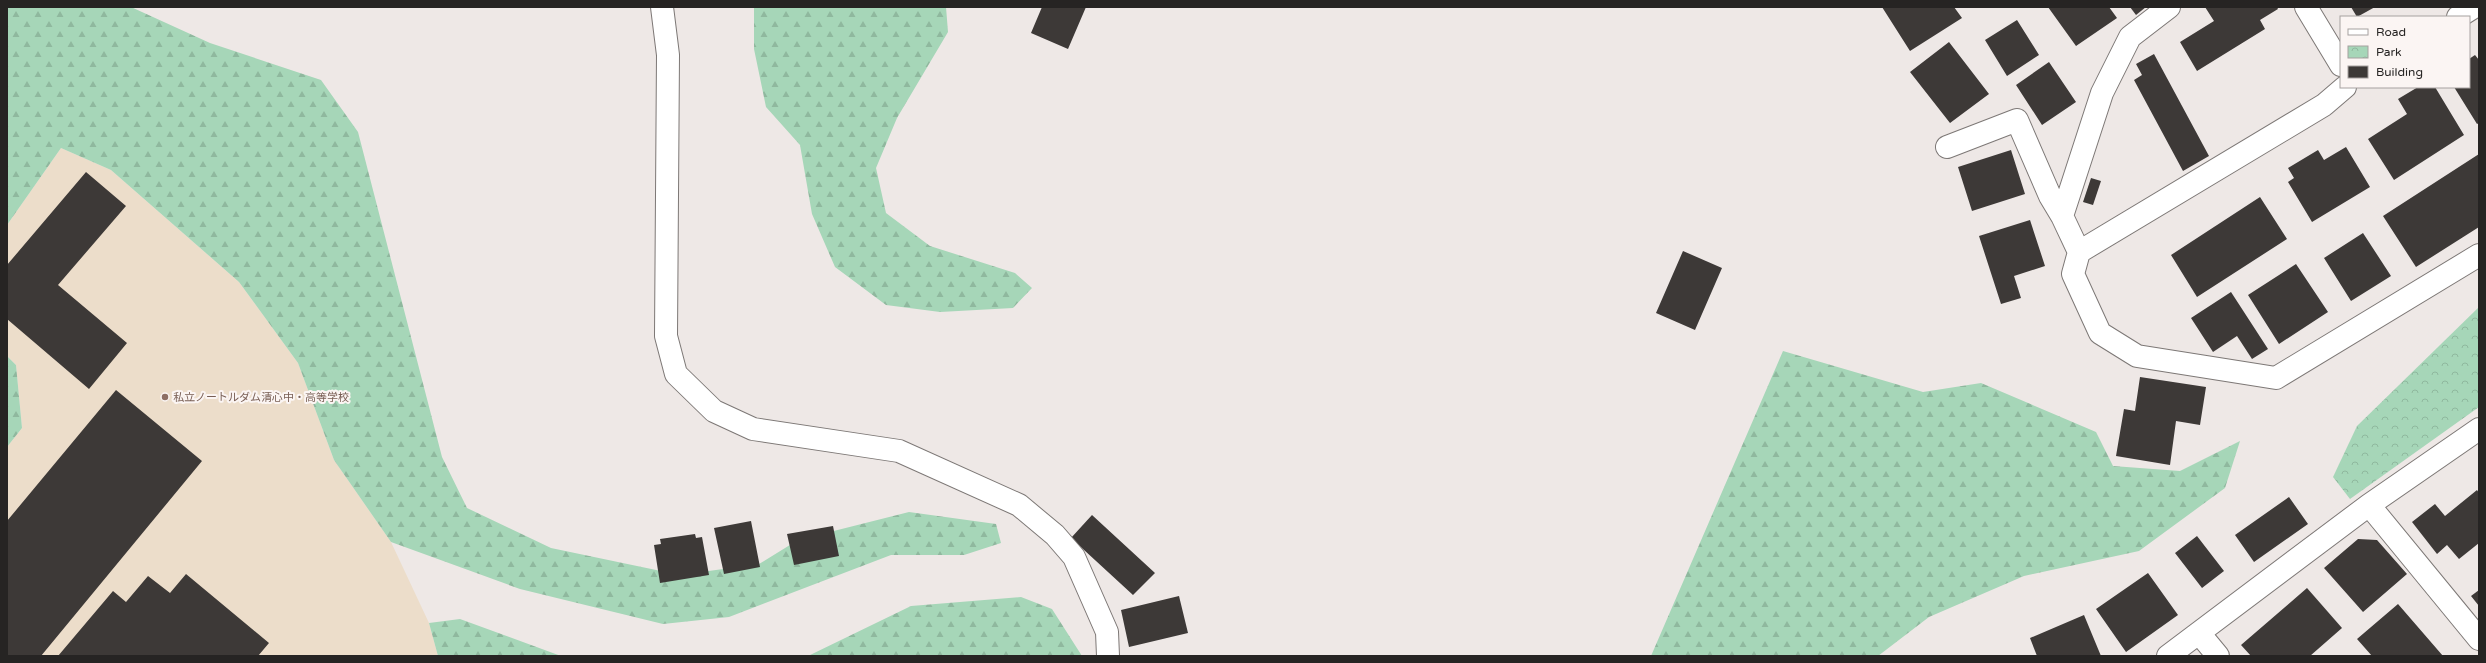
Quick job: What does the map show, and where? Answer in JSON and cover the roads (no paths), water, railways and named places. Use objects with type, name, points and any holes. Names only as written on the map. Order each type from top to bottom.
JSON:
[{"type":"street","points":[[662,7],[668,55],[666,336],[676,374],[714,411],[752,429],[899,451],[1019,505],[1055,535],[1074,557],[1107,632],[1108,656]]},
{"type":"street","points":[[2062,216],[2102,93],[2112,72],[2130,37],[2169,7]]},
{"type":"street","points":[[2306,7],[2340,63]]},
{"type":"street","points":[[2460,16],[2474,7]]},
{"type":"street","points":[[2343,88],[2324,105],[2080,252],[2073,274],[2100,333],[2138,356],[2276,378],[2479,255]]},
{"type":"street","points":[[1947,147],[2017,120],[2050,196],[2080,252]]},
{"type":"street","points":[[2168,656],[2369,506],[2479,429]]},
{"type":"street","points":[[2369,506],[2479,639]]},
{"type":"street","points":[[2199,633],[2218,656]]},
{"type":"place","name":"私立ノートルダム清心中・高等学校","points":[[165,397]]}]
